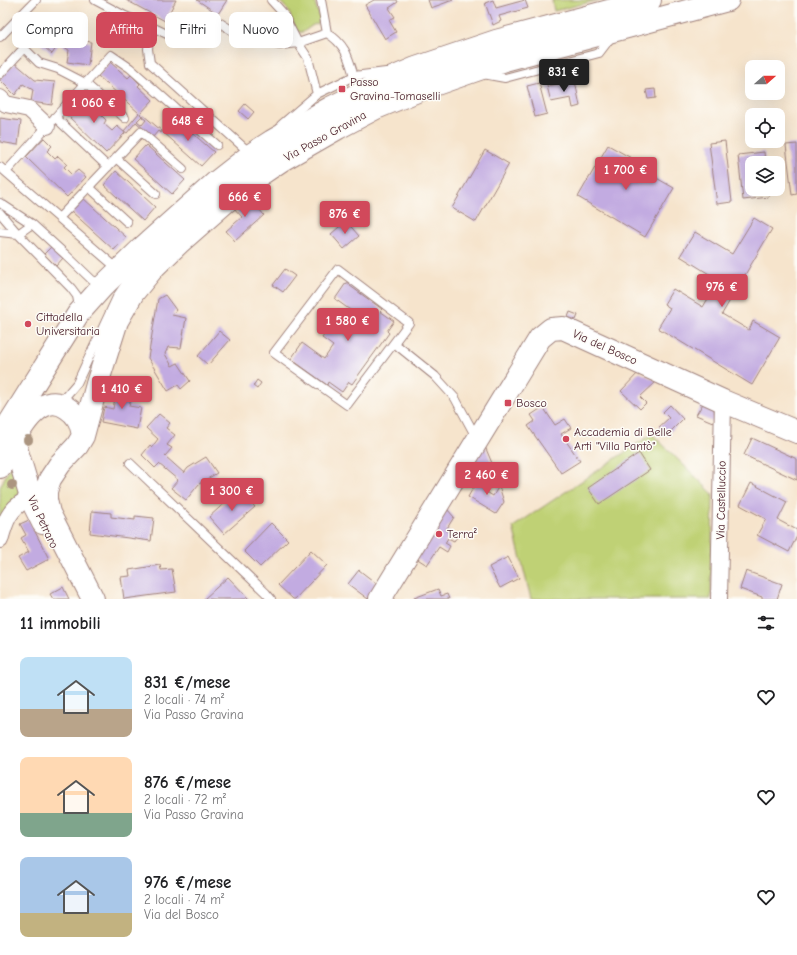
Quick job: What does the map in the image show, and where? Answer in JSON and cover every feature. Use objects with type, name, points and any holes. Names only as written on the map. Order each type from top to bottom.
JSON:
[{"type":"main road","name":"Via Passo Gravina","points":[[0,468],[7,440],[40,375],[78,314],[141,249],[216,183],[252,154],[330,108],[382,82],[416,68],[496,41],[650,0]]},
{"type":"main road","name":"Via Passo Gravina","points":[[39,500],[46,491],[50,479],[60,464],[78,446],[83,436],[97,384],[117,321],[133,293],[142,280],[179,243],[245,185],[282,160],[338,128],[376,108],[422,89],[505,60],[728,0]]},
{"type":"main road","name":"Via del Bosco","points":[[380,599],[540,338],[551,329],[563,328],[797,432]]},
{"type":"main road","points":[[7,440],[38,408],[45,404],[55,402],[71,410],[79,418],[82,425],[83,436]]},
{"type":"main road","name":"Via Petraro","points":[[7,440],[39,500],[81,599]]},
{"type":"main road","name":"Via Petraro","points":[[39,500],[49,513],[93,599]]},
{"type":"street","points":[[0,98],[6,104],[29,109],[51,122]]},
{"type":"street","name":"Via Castelluccio","points":[[719,599],[723,400]]},
{"type":"street","points":[[0,540],[7,520],[14,508],[26,500],[39,500]]},
{"type":"lane","points":[[0,36],[36,0]]},
{"type":"lane","points":[[95,0],[118,12]]},
{"type":"lane","points":[[271,0],[282,12],[298,43],[308,58],[317,94]]},
{"type":"lane","points":[[321,0],[327,33],[336,39],[345,50],[354,76]]},
{"type":"lane","points":[[157,29],[171,36],[191,20],[209,16],[236,33],[280,45],[298,43],[327,33]]},
{"type":"lane","points":[[0,74],[24,48],[39,63],[58,69],[86,83],[125,118]]},
{"type":"lane","points":[[148,48],[150,63],[252,154],[279,127],[317,94],[354,76],[416,68]]},
{"type":"lane","points":[[119,270],[3,170],[51,122],[110,55],[130,68],[217,145]]},
{"type":"lane","points":[[51,122],[108,167]]},
{"type":"lane","points":[[59,218],[141,132],[183,169]]},
{"type":"lane","points":[[116,158],[156,194]]},
{"type":"lane","points":[[89,187],[127,222]]},
{"type":"lane","points":[[0,203],[32,224],[92,280],[104,286]]},
{"type":"lane","points":[[0,213],[18,234],[71,288],[77,296],[79,305],[78,314]]},
{"type":"lane","points":[[0,232],[18,234],[32,224]]},
{"type":"lane","points":[[55,402],[65,397],[77,383],[118,295],[134,272],[156,251]]},
{"type":"lane","points":[[338,269],[409,323],[394,343],[348,406],[274,353],[338,269]]},
{"type":"lane","points":[[394,343],[435,376],[455,398],[478,439]]},
{"type":"lane","points":[[130,463],[271,599]]},
{"type":"green space","points":[[279,0],[314,0],[320,18],[318,24],[313,25],[303,32],[298,32],[293,22],[293,12],[289,12]]},
{"type":"green space","points":[[552,0],[599,0],[554,11]]},
{"type":"green space","points":[[652,434],[713,494],[711,599],[531,599],[513,527]]},
{"type":"green space","points":[[11,465],[23,494],[0,524],[0,487]]},
{"type":"building","points":[[126,0],[176,0],[170,12],[165,12],[165,21],[157,17],[157,12],[148,12]]},
{"type":"building","points":[[197,0],[227,0],[219,12],[215,12]]},
{"type":"building","points":[[374,0],[397,0],[398,2],[389,8],[395,17],[389,20],[396,32],[385,39],[365,5]]},
{"type":"building","points":[[428,0],[453,0],[431,8]]},
{"type":"building","points":[[493,0],[496,8],[525,0],[528,8],[499,16],[501,21],[493,25],[485,3]]},
{"type":"building","points":[[88,42],[91,42],[88,65],[67,62],[69,50],[66,48],[88,48]]},
{"type":"building","points":[[45,48],[56,48],[52,54]]},
{"type":"building","points":[[110,62],[128,78],[131,75],[140,84],[138,86],[153,100],[140,114],[142,116],[137,121],[142,125],[146,120],[142,117],[143,115],[162,131],[161,133],[158,131],[153,137],[136,122],[127,133],[124,131],[139,113],[98,76]]},
{"type":"building","points":[[15,63],[35,80],[55,82],[52,105],[31,102],[33,90],[23,84],[15,95],[0,80],[0,78]]},
{"type":"building","points":[[575,81],[580,106],[573,108],[571,98],[551,102],[547,86]]},
{"type":"building","points":[[539,83],[547,114],[535,117],[527,86]]},
{"type":"building","points":[[655,89],[656,98],[648,99],[646,90]]},
{"type":"building","points":[[83,94],[92,102],[87,107],[94,115],[98,112],[106,120],[104,124],[112,131],[117,126],[125,133],[106,153],[65,113]]},
{"type":"building","points":[[245,104],[254,112],[248,119],[239,111]]},
{"type":"building","points":[[0,118],[21,121],[18,145],[0,142]]},
{"type":"building","points":[[175,118],[214,152],[201,166],[163,132]]},
{"type":"building","points":[[44,138],[52,146],[47,151],[55,159],[58,156],[67,164],[64,167],[72,175],[78,170],[86,177],[67,197],[26,157]]},
{"type":"building","points":[[725,141],[732,202],[717,204],[709,143]]},
{"type":"building","points":[[797,144],[797,194],[792,195],[786,145]]},
{"type":"building","points":[[146,145],[185,180],[172,194],[133,159]]},
{"type":"building","points":[[608,145],[640,163],[637,167],[674,188],[645,237],[578,197]]},
{"type":"building","points":[[485,150],[509,164],[476,222],[452,208]]},
{"type":"building","points":[[764,152],[764,156],[745,156],[745,196],[769,197],[743,200],[738,155]]},
{"type":"building","points":[[116,171],[155,207],[143,221],[104,185]]},
{"type":"building","points":[[247,195],[264,215],[235,241],[226,231],[242,217],[233,207]]},
{"type":"building","points":[[83,198],[126,237],[114,250],[71,211]]},
{"type":"building","points":[[754,218],[772,229],[722,314],[749,330],[753,321],[780,337],[752,385],[658,328],[670,308],[664,304],[673,289],[703,307],[719,280],[680,256],[695,232],[732,254]]},
{"type":"building","points":[[346,221],[359,236],[344,249],[331,234]]},
{"type":"building","points":[[51,247],[63,258],[56,266],[44,254]]},
{"type":"building","points":[[285,269],[295,276],[283,292],[273,285]]},
{"type":"building","points":[[346,283],[382,309],[380,311],[394,321],[387,331],[389,333],[352,384],[349,382],[342,392],[328,382],[327,385],[291,359],[302,343],[324,359],[333,346],[322,338],[335,319],[347,327],[357,315],[335,299]]},
{"type":"building","points":[[165,295],[176,310],[172,315],[186,318],[181,348],[168,347],[165,354],[172,366],[178,363],[190,381],[181,389],[178,385],[168,391],[148,358],[158,299]]},
{"type":"building","points":[[570,312],[578,315],[576,320],[568,317]]},
{"type":"building","points":[[219,331],[230,340],[208,365],[198,356]]},
{"type":"building","points":[[639,372],[657,381],[640,397],[646,403],[640,409],[621,391]]},
{"type":"building","points":[[257,380],[261,383],[257,389],[253,386]]},
{"type":"building","points":[[117,386],[133,389],[129,406],[141,408],[137,429],[101,422],[104,407],[113,409]]},
{"type":"building","points":[[704,402],[714,407],[715,423],[696,415]]},
{"type":"building","points":[[670,405],[683,419],[667,435],[659,427],[669,418],[663,412]]},
{"type":"building","points":[[543,407],[555,425],[565,419],[571,428],[561,434],[580,461],[561,473],[528,426],[535,421],[531,415]]},
{"type":"building","points":[[159,414],[170,423],[166,428],[175,435],[167,445],[172,448],[165,456],[184,473],[188,468],[206,457],[217,473],[199,484],[186,500],[171,488],[178,480],[159,464],[155,468],[142,455],[150,445],[152,447],[158,439],[146,428]]},
{"type":"building","points":[[752,438],[797,459],[797,480],[744,455]]},
{"type":"building","points":[[484,444],[494,468],[489,473],[474,463]]},
{"type":"building","points":[[639,453],[650,470],[599,504],[588,488]]},
{"type":"building","points":[[480,476],[491,482],[485,491],[493,496],[499,486],[504,502],[496,514],[468,497]]},
{"type":"building","points":[[751,483],[787,502],[778,520],[797,530],[797,536],[789,552],[757,535],[766,519],[740,505]]},
{"type":"building","points":[[239,490],[255,507],[224,534],[209,517]]},
{"type":"building","points":[[447,509],[454,517],[446,530],[457,537],[454,541],[448,538],[445,543],[450,546],[447,552],[439,547],[427,565],[416,558]]},
{"type":"building","points":[[92,511],[111,513],[111,517],[135,520],[135,516],[154,518],[151,541],[90,533]]},
{"type":"building","points":[[29,520],[49,559],[26,571],[18,558],[29,552],[21,538],[26,535],[20,524]]},
{"type":"building","points":[[271,523],[288,540],[260,567],[244,551]]},
{"type":"building","points":[[311,550],[327,565],[295,599],[293,599],[278,585]]},
{"type":"building","points":[[508,557],[519,578],[500,588],[489,567]]},
{"type":"building","points":[[160,565],[161,570],[172,569],[176,592],[124,599],[121,577],[130,576],[129,570]]},
{"type":"building","points":[[359,570],[377,584],[368,599],[348,584]]},
{"type":"building","points":[[746,571],[782,584],[777,599],[762,599],[762,597],[740,589]]},
{"type":"building","points":[[228,577],[249,599],[204,599]]},
{"type":"building","points":[[63,587],[69,599],[53,599],[50,594]]},
{"type":"building","points":[[438,589],[441,596],[447,594],[449,599],[414,599],[414,598]]},
{"type":"place","name":"Passo Gravina-Tomaselli","points":[[342,89]]},
{"type":"place","name":"Cittadella Universitaria","points":[[28,324]]},
{"type":"place","name":"Bosco","points":[[508,403]]},
{"type":"place","name":"Accademia di Belle Arti \"Villa Pantò\"","points":[[566,439]]},
{"type":"place","name":"Terra²","points":[[439,534]]}]
